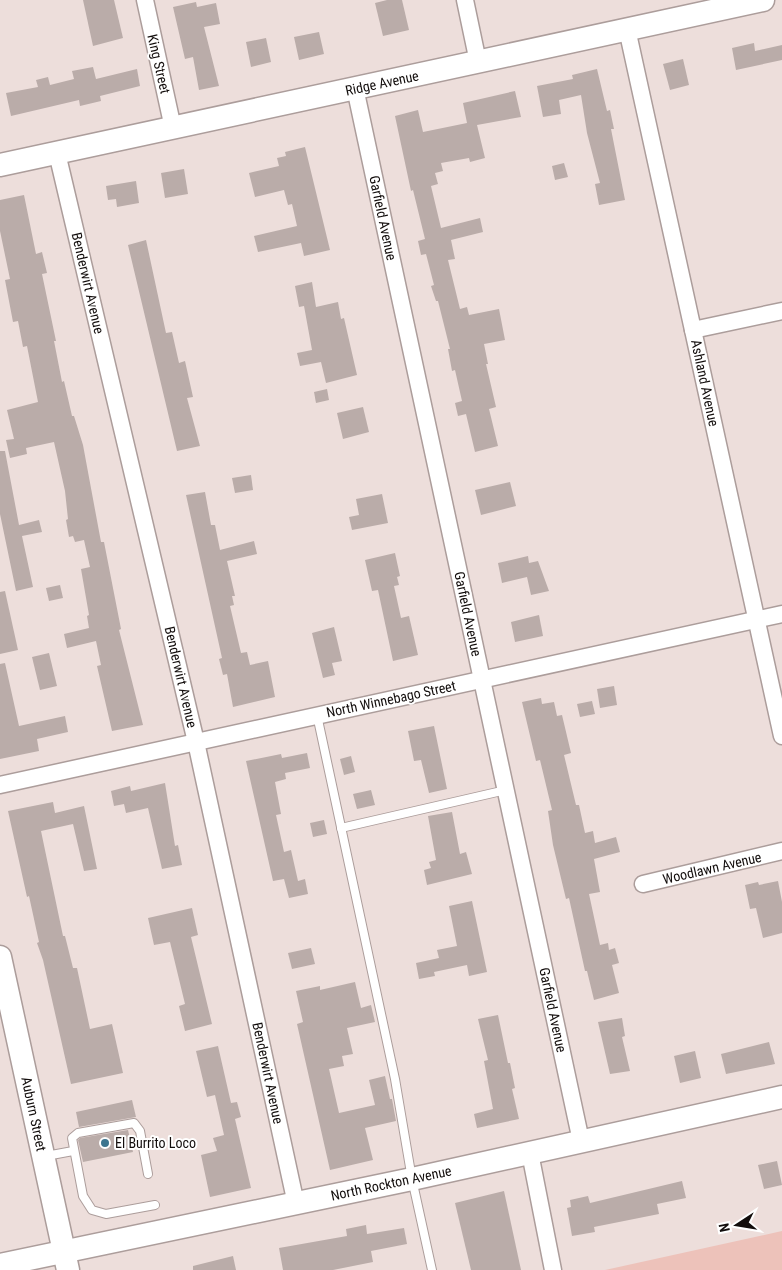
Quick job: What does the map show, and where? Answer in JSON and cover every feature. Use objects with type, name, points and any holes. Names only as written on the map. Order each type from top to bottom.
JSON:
[{"type":"main road","name":"Ridge Avenue","points":[[0,165],[627,29],[721,5],[763,0]]},
{"type":"main road","name":"Auburn Street","points":[[0,961],[66,1260]]},
{"type":"main road","name":"North Rockton Avenue","points":[[0,1265],[66,1260],[296,1204],[782,1097]]},
{"type":"street","name":"King Street","points":[[145,0],[173,128]]},
{"type":"street","points":[[465,0],[478,62]]},
{"type":"street","name":"Ashland Avenue","points":[[627,29],[782,736]]},
{"type":"street","name":"Garfield Avenue","points":[[355,88],[581,1141]]},
{"type":"street","name":"Benderwirt Avenue","points":[[57,153],[196,742],[296,1204]]},
{"type":"street","points":[[693,330],[782,312]]},
{"type":"street","name":"North Winnebago Street","points":[[0,786],[782,614]]},
{"type":"street","name":"Woodlawn Avenue","points":[[643,884],[782,851]]},
{"type":"street","points":[[530,1153],[553,1270]]},
{"type":"lane","points":[[317,715],[395,1079],[412,1179],[432,1270]]},
{"type":"lane","points":[[341,828],[506,790]]},
{"type":"lane","points":[[148,1174],[140,1131],[134,1123],[129,1122],[76,1134],[72,1140],[81,1187],[89,1206],[101,1214],[155,1205]]},
{"type":"lane","points":[[44,1157],[73,1151]]},
{"type":"shaded area","points":[[782,1231],[782,1270],[605,1270]]},
{"type":"building","points":[[83,0],[114,0],[123,38],[93,46]]},
{"type":"building","points":[[387,0],[402,0],[409,30],[383,36],[375,3]]},
{"type":"building","points":[[196,2],[197,7],[216,3],[220,24],[204,27],[219,86],[199,90],[193,57],[185,59],[173,7]]},
{"type":"building","points":[[319,32],[324,54],[299,60],[294,37]]},
{"type":"building","points":[[266,38],[271,62],[251,67],[246,42]]},
{"type":"building","points":[[754,43],[755,51],[782,45],[782,60],[736,70],[732,48]]},
{"type":"building","points":[[683,59],[689,85],[670,90],[663,64]]},
{"type":"building","points":[[93,67],[96,79],[137,69],[140,86],[100,96],[101,101],[80,106],[79,100],[11,116],[6,93],[38,87],[36,80],[48,77],[50,85],[74,79],[72,71]]},
{"type":"building","points":[[597,69],[607,111],[610,110],[614,129],[611,129],[625,200],[599,205],[595,184],[600,183],[587,133],[581,95],[559,100],[561,114],[543,117],[537,86],[573,79],[572,75]]},
{"type":"building","points":[[515,91],[521,117],[477,125],[485,158],[470,162],[469,158],[441,163],[443,171],[435,173],[438,184],[431,186],[441,228],[480,218],[483,232],[451,240],[455,259],[448,260],[460,309],[467,307],[469,315],[499,309],[505,340],[484,344],[488,364],[486,364],[496,407],[489,409],[498,446],[475,452],[466,414],[458,416],[455,403],[462,401],[455,370],[452,371],[448,349],[450,349],[438,301],[436,301],[431,286],[434,285],[426,254],[421,255],[418,241],[425,239],[413,190],[411,191],[395,116],[418,110],[423,132],[467,123],[463,103]]},
{"type":"building","points":[[305,147],[330,250],[304,256],[301,243],[258,252],[254,236],[297,226],[292,204],[288,205],[284,190],[255,197],[249,173],[279,166],[277,158],[286,156],[285,152]]},
{"type":"building","points":[[564,163],[568,177],[555,180],[552,166]]},
{"type":"building","points":[[184,169],[188,194],[165,198],[161,173]]},
{"type":"building","points":[[136,181],[139,203],[117,207],[116,199],[108,200],[106,186]]},
{"type":"building","points":[[24,195],[36,254],[42,252],[47,273],[42,274],[56,341],[54,341],[62,382],[64,381],[72,416],[74,416],[83,445],[101,542],[104,542],[121,629],[119,630],[143,725],[112,731],[97,666],[101,665],[96,641],[67,648],[64,634],[89,628],[87,616],[89,615],[81,569],[90,567],[84,540],[75,542],[73,536],[69,537],[66,520],[68,519],[65,491],[54,442],[26,448],[27,454],[10,458],[6,440],[14,439],[7,410],[38,402],[27,346],[23,347],[18,321],[13,322],[5,280],[10,279],[0,231],[0,200]]},
{"type":"building","points":[[146,240],[166,333],[172,332],[179,363],[185,361],[193,397],[187,398],[200,446],[177,451],[128,245]]},
{"type":"building","points":[[312,282],[316,307],[338,302],[341,319],[344,318],[357,375],[326,383],[321,362],[300,366],[297,353],[312,350],[304,306],[299,307],[295,286]]},
{"type":"building","points":[[327,389],[329,400],[316,403],[314,392]]},
{"type":"building","points":[[363,407],[369,432],[343,439],[337,413]]},
{"type":"building","points":[[0,451],[5,451],[19,525],[39,520],[42,532],[22,536],[33,587],[16,591],[0,514]]},
{"type":"building","points":[[251,475],[253,490],[235,493],[232,478]]},
{"type":"building","points":[[510,482],[516,506],[481,515],[475,490]]},
{"type":"building","points":[[205,492],[211,525],[215,525],[220,550],[254,541],[257,554],[227,561],[235,596],[232,596],[234,605],[230,606],[241,653],[247,652],[250,665],[268,661],[275,697],[233,707],[227,674],[223,675],[219,659],[222,658],[186,495]]},
{"type":"building","points":[[382,494],[388,523],[352,530],[349,517],[359,515],[356,499]]},
{"type":"building","points":[[395,553],[400,576],[397,577],[399,585],[394,586],[401,618],[409,616],[418,655],[393,661],[378,590],[372,591],[365,560]]},
{"type":"building","points":[[528,556],[529,563],[538,561],[549,591],[531,595],[527,577],[502,583],[498,563]]},
{"type":"building","points":[[60,585],[63,598],[49,601],[46,588]]},
{"type":"building","points":[[5,591],[18,650],[0,654],[0,592]]},
{"type":"building","points":[[539,615],[543,636],[515,642],[511,622]]},
{"type":"building","points":[[334,627],[342,661],[332,663],[335,675],[323,678],[312,633]]},
{"type":"building","points":[[49,653],[57,686],[40,690],[32,657]]},
{"type":"building","points":[[5,663],[19,726],[65,716],[68,732],[37,739],[39,751],[0,759],[0,664]]},
{"type":"building","points":[[614,686],[617,705],[600,708],[597,689]]},
{"type":"building","points":[[541,698],[542,704],[554,702],[557,716],[562,715],[571,753],[564,755],[585,833],[593,831],[595,843],[616,837],[620,852],[594,859],[600,892],[589,894],[600,945],[608,943],[609,950],[615,948],[619,963],[612,965],[619,993],[594,1000],[587,971],[585,971],[569,898],[566,899],[553,845],[548,811],[552,810],[540,760],[536,761],[522,702]]},
{"type":"building","points":[[592,701],[595,714],[580,717],[577,704]]},
{"type":"building","points":[[434,726],[447,789],[429,793],[421,760],[414,761],[408,731]]},
{"type":"building","points":[[307,753],[310,768],[285,773],[286,779],[275,782],[281,814],[276,815],[284,852],[291,850],[298,881],[305,879],[308,894],[289,898],[284,879],[273,881],[246,761],[281,754],[282,758]]},
{"type":"building","points":[[351,756],[355,772],[344,775],[340,759]]},
{"type":"building","points":[[165,783],[175,846],[178,845],[182,865],[162,869],[148,808],[126,813],[124,804],[114,806],[111,791],[130,786],[131,791]]},
{"type":"building","points":[[371,790],[375,805],[357,809],[353,794]]},
{"type":"building","points":[[53,802],[55,813],[84,806],[97,869],[84,871],[73,824],[41,831],[63,936],[65,936],[73,968],[77,968],[90,1029],[112,1024],[123,1073],[71,1084],[8,811]]},
{"type":"building","points":[[452,812],[460,854],[466,852],[472,874],[427,885],[424,870],[431,868],[429,862],[436,860],[428,816]]},
{"type":"building","points":[[324,820],[327,834],[313,837],[310,823]]},
{"type":"building","points":[[778,881],[782,902],[782,933],[763,938],[756,908],[750,909],[745,885],[758,882],[759,885]]},
{"type":"building","points":[[472,901],[487,972],[469,976],[467,965],[434,972],[435,976],[419,979],[416,963],[439,958],[437,950],[457,946],[449,906]]},
{"type":"building","points":[[192,908],[198,935],[191,937],[212,1024],[185,1031],[179,1006],[185,1004],[170,942],[154,945],[148,918]]},
{"type":"building","points":[[311,948],[315,964],[292,969],[288,953]]},
{"type":"building","points":[[355,982],[361,1008],[371,1005],[375,1022],[347,1028],[353,1054],[342,1056],[344,1066],[329,1069],[339,1113],[375,1105],[369,1080],[385,1076],[396,1121],[365,1128],[373,1160],[330,1170],[297,1024],[303,1022],[296,991],[320,986],[320,990]]},
{"type":"building","points":[[498,1015],[508,1063],[510,1063],[515,1088],[512,1089],[519,1119],[477,1128],[474,1114],[493,1109],[484,1061],[488,1060],[478,1019]]},
{"type":"building","points":[[622,1018],[625,1036],[622,1037],[630,1071],[610,1074],[598,1022]]},
{"type":"building","points":[[769,1042],[775,1064],[726,1074],[721,1054]]},
{"type":"building","points":[[218,1046],[231,1103],[237,1102],[241,1117],[235,1119],[251,1188],[210,1197],[201,1155],[217,1151],[213,1138],[224,1135],[215,1095],[207,1097],[196,1051]]},
{"type":"building","points":[[695,1051],[701,1078],[680,1083],[674,1056]]},
{"type":"building","points":[[132,1100],[136,1117],[79,1127],[76,1112]]},
{"type":"building","name":"El Burrito Loco","points":[[128,1130],[133,1152],[83,1162],[78,1140],[80,1138]]},
{"type":"building","points":[[777,1161],[782,1185],[764,1189],[758,1165]]},
{"type":"building","points":[[682,1181],[686,1198],[657,1204],[659,1214],[594,1227],[595,1232],[572,1236],[567,1208],[571,1207],[570,1200],[588,1196],[590,1203]]},
{"type":"building","points":[[504,1191],[521,1270],[471,1270],[455,1203]]},
{"type":"building","points":[[366,1225],[367,1234],[404,1228],[407,1244],[371,1251],[373,1262],[333,1270],[283,1270],[279,1248],[347,1236],[346,1229]]},
{"type":"building","points":[[233,1256],[236,1270],[193,1270],[193,1266]]},
{"type":"place","name":"El Burrito Loco","points":[[105,1143]]}]
